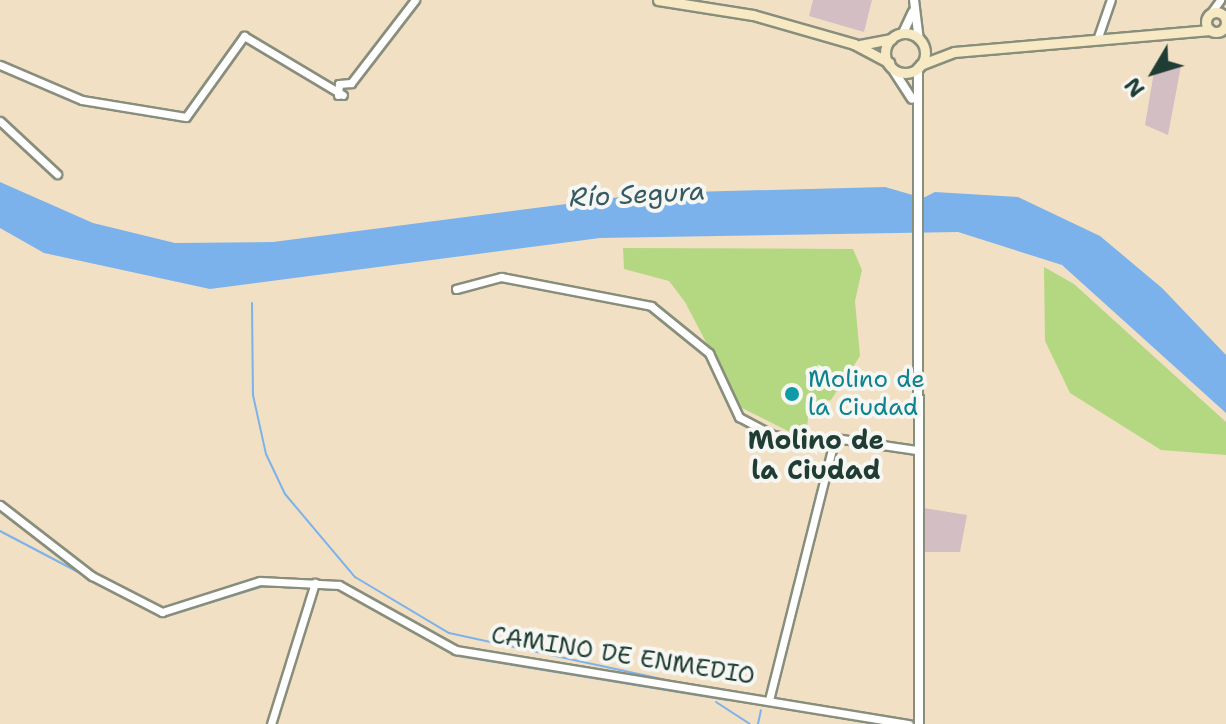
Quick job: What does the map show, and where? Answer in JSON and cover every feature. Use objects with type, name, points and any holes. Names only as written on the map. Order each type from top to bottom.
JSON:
[{"type":"main road","points":[[658,0],[704,3],[854,44],[902,72],[954,52],[1183,28],[1224,30],[1224,17],[1208,16],[1183,28]]},
{"type":"main road","points":[[1208,16],[1210,30]]},
{"type":"main road","points":[[854,44],[891,39],[903,33],[954,52]]},
{"type":"main road","points":[[889,64],[891,39]]},
{"type":"main road","points":[[919,66],[921,41]]},
{"type":"street","points":[[0,65],[82,100],[186,117],[244,36],[340,95],[339,84],[351,83],[415,0]]},
{"type":"street","points":[[1098,37],[1111,0]]},
{"type":"street","points":[[1208,16],[1221,0]]},
{"type":"street","points":[[1221,0],[1224,17]]},
{"type":"street","points":[[903,33],[914,4]]},
{"type":"street","points":[[914,4],[921,41]]},
{"type":"street","points":[[889,64],[914,104]]},
{"type":"street","points":[[919,66],[914,104],[919,724]]},
{"type":"street","points":[[0,121],[57,174]]},
{"type":"street","points":[[456,289],[501,277],[651,306],[709,353],[739,417],[773,435],[834,445]]},
{"type":"street","points":[[769,700],[835,438],[916,450]]},
{"type":"street","name":"CAMINO DE ENMEDIO","points":[[0,505],[92,576],[162,612],[260,581],[347,587],[456,650],[909,724]]},
{"type":"street","points":[[271,724],[315,583]]},
{"type":"shaded area","points":[[813,0],[872,0],[864,32],[809,16]]},
{"type":"shaded area","points":[[1155,66],[1181,66],[1168,135],[1145,125]]},
{"type":"shaded area","points":[[924,508],[967,515],[960,552],[922,552]]},
{"type":"green space","points":[[623,248],[853,249],[862,270],[855,301],[860,356],[831,400],[809,406],[806,440],[740,407],[685,302],[669,281],[624,269]]},
{"type":"green space","points":[[1044,267],[1074,284],[1226,422],[1226,455],[1161,450],[1070,393],[1045,341]]},
{"type":"water","points":[[0,182],[93,223],[175,243],[273,242],[652,193],[885,187],[923,198],[935,192],[1018,197],[1100,236],[1162,288],[1226,355],[1226,413],[1062,265],[958,232],[600,238],[210,289],[44,253],[0,228]]},
{"type":"waterway","points":[[252,303],[253,395],[266,454],[285,494],[355,577],[449,633],[695,686]]},
{"type":"waterway","points":[[0,531],[164,617],[261,587],[310,587]]},
{"type":"waterway","points":[[318,588],[333,588]]},
{"type":"waterway","points":[[398,622],[458,656],[728,700]]},
{"type":"waterway","points":[[716,702],[750,724]]},
{"type":"waterway","points":[[758,724],[761,710]]},
{"type":"place","name":"Molino de la Ciudad","points":[[792,394]]},
{"type":"district","name":"Molino de la Ciudad","points":[[816,455]]},
{"type":"water label","name":"Río Segura","points":[[637,194]]}]
